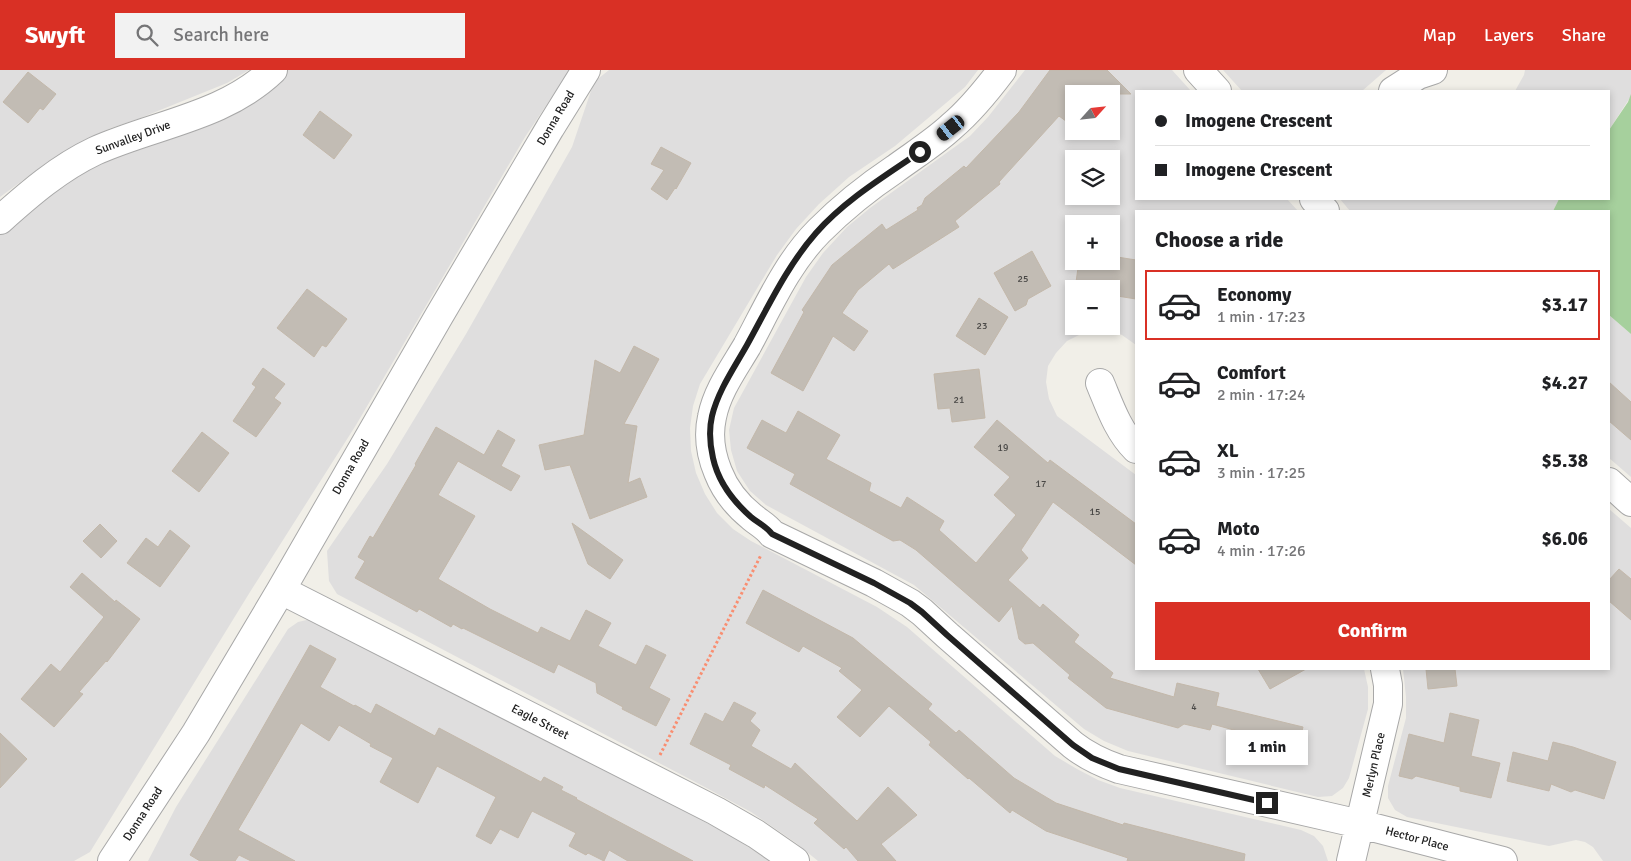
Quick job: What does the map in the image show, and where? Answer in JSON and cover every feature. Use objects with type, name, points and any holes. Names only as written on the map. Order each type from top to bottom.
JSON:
[{"type":"street","name":"Sunvalley Drive","points":[[0,220],[28,195],[58,173],[94,152],[128,138],[211,110],[238,97],[261,82],[273,70]]},
{"type":"street","name":"Donna Road","points":[[112,861],[196,733],[439,316],[586,70]]},
{"type":"street","name":"Hector Place","points":[[1002,70],[976,104],[951,128],[865,190],[817,232],[794,262],[724,386],[712,416],[710,443],[713,458],[718,474],[733,499],[772,534],[874,583],[910,603],[1073,745],[1092,758],[1119,769],[1360,824],[1503,861]]},
{"type":"street","points":[[1198,70],[1216,90]]},
{"type":"street","points":[[1395,90],[1418,75],[1434,70]]},
{"type":"street","points":[[1315,200],[1324,210]]},
{"type":"street","points":[[1100,384],[1118,425],[1135,448]]},
{"type":"street","points":[[1610,483],[1631,502]]},
{"type":"street","name":"Eagle Street","points":[[281,590],[716,812],[756,834],[795,861]]},
{"type":"street","name":"Merlyn Place","points":[[1350,861],[1388,704],[1388,685],[1385,670]]},
{"type":"path","points":[[649,778],[772,534]]},
{"type":"shaded area","points":[[0,70],[249,70],[227,83],[111,128],[84,141],[52,159],[0,197]]},
{"type":"shaded area","points":[[272,70],[570,70],[525,137],[356,425],[250,592],[90,852],[74,861],[0,861],[0,215]]},
{"type":"shaded area","points":[[609,70],[978,70],[965,87],[895,146],[849,177],[819,204],[796,229],[777,255],[700,384],[693,406],[690,428],[691,451],[696,473],[705,494],[717,513],[733,529],[751,541],[877,607],[907,627],[1055,756],[1077,769],[1098,780],[1120,788],[1301,830],[1314,836],[1323,846],[1328,861],[818,861],[796,843],[751,812],[337,594],[329,581],[327,551],[387,464],[466,334],[572,147],[594,82]]},
{"type":"shaded area","points":[[1025,70],[1172,70],[1190,90],[1135,90],[1135,200],[1288,200],[1297,210],[1135,210],[1135,344],[1120,334],[1120,280],[1065,280],[1065,335],[1079,335],[1067,341],[1056,353],[1048,366],[1046,382],[1049,399],[1057,416],[1135,474],[1135,670],[1364,670],[1368,687],[1368,709],[1349,778],[1343,788],[1332,796],[1318,797],[1128,751],[1104,741],[1084,729],[914,585],[766,505],[750,491],[737,471],[731,450],[729,430],[734,408],[806,277],[823,253],[847,227],[870,208],[970,136],[988,117]]},
{"type":"shaded area","points":[[1223,70],[1386,70],[1363,90],[1241,90]]},
{"type":"shaded area","points":[[1525,70],[1631,70],[1631,96],[1610,128],[1610,90],[1516,90]]},
{"type":"shaded area","points":[[1341,200],[1558,200],[1554,210],[1349,210]]},
{"type":"shaded area","points":[[1610,316],[1631,334],[1631,477],[1610,459]]},
{"type":"shaded area","points":[[1610,510],[1631,528],[1631,861],[1603,861],[1593,847],[1585,842],[1576,840],[1549,846],[1407,817],[1395,810],[1388,798],[1388,786],[1406,718],[1403,670],[1610,670]]},
{"type":"shaded area","points":[[311,619],[676,806],[738,840],[769,861],[148,861],[176,807],[288,629],[298,622]]},
{"type":"green space","points":[[1631,94],[1631,334],[1610,316],[1610,210],[1554,210],[1558,200],[1610,200],[1610,129],[1628,102]]},
{"type":"building","points":[[1050,70],[1107,70],[1131,94],[1120,94],[1120,85],[1065,85],[1065,120],[1059,116],[999,182],[1000,184],[955,221],[959,227],[893,269],[889,264],[858,290],[842,313],[868,331],[854,351],[833,336],[803,391],[771,373],[804,312],[802,310],[832,265],[882,224],[886,230],[918,210],[917,208],[922,205],[925,198],[964,166],[966,168],[1019,112]]},
{"type":"building","points":[[28,72],[56,94],[43,110],[40,108],[28,123],[3,102]]},
{"type":"building","points":[[320,111],[352,135],[334,159],[303,135]]},
{"type":"building","points":[[661,147],[691,163],[676,189],[667,200],[651,189],[664,170],[651,164]]},
{"type":"building","points":[[1032,251],[1051,286],[1028,299],[1026,305],[1015,311],[994,273]]},
{"type":"building","points":[[1120,257],[1135,260],[1135,299],[1120,296],[1120,280],[1076,280],[1078,270],[1120,270]]},
{"type":"building","points":[[307,289],[347,319],[326,347],[322,345],[314,357],[277,328]]},
{"type":"building","points":[[979,298],[1008,317],[985,355],[956,336]]},
{"type":"building","points":[[634,346],[659,359],[624,424],[637,426],[628,483],[640,478],[647,497],[590,519],[570,465],[545,470],[539,445],[584,435],[595,360],[620,373]]},
{"type":"building","points":[[263,368],[285,384],[274,398],[281,403],[256,437],[233,421],[256,387],[252,384]]},
{"type":"building","points":[[979,369],[985,418],[952,422],[950,408],[938,409],[934,374]]},
{"type":"building","points":[[1610,383],[1631,402],[1631,440],[1610,422]]},
{"type":"building","points":[[798,411],[840,435],[826,459],[871,483],[869,491],[901,508],[907,497],[944,521],[939,530],[976,563],[1016,515],[994,495],[1010,477],[974,447],[997,420],[1048,463],[1050,460],[1135,523],[1135,564],[1053,502],[1021,550],[1028,558],[1008,580],[1040,608],[1043,604],[1079,635],[1074,642],[1113,673],[1110,678],[1174,697],[1177,683],[1219,693],[1216,706],[1303,727],[1302,731],[1305,732],[1303,739],[1306,745],[1304,757],[1261,747],[1263,738],[1212,724],[1210,730],[1184,724],[1178,728],[1106,708],[1068,678],[1070,675],[1033,643],[1025,644],[1019,639],[1012,606],[999,622],[916,550],[900,540],[893,541],[790,484],[795,474],[747,448],[762,420],[786,433]]},
{"type":"building","points":[[436,427],[484,455],[498,430],[515,440],[501,466],[520,476],[511,491],[458,461],[438,495],[475,516],[438,579],[490,609],[538,633],[541,627],[570,641],[586,610],[611,623],[598,646],[636,665],[646,645],[666,655],[649,688],[670,699],[656,726],[622,709],[623,707],[597,693],[596,683],[558,664],[554,673],[463,628],[453,624],[451,627],[419,609],[417,612],[355,578],[365,561],[358,557],[370,536],[373,538]]},
{"type":"building","points":[[202,432],[229,453],[199,492],[172,471]]},
{"type":"building","points":[[572,523],[623,560],[610,579],[588,564]]},
{"type":"building","points":[[100,524],[117,541],[101,558],[83,541]]},
{"type":"building","points":[[170,530],[190,546],[160,587],[127,563],[146,538],[158,547]]},
{"type":"building","points":[[1619,569],[1631,579],[1631,620],[1610,602],[1610,579]]},
{"type":"building","points":[[82,573],[115,602],[116,600],[140,619],[107,662],[79,692],[83,694],[54,727],[21,699],[51,664],[60,672],[104,617],[70,587]]},
{"type":"building","points":[[763,590],[853,638],[932,704],[928,709],[956,733],[959,730],[1014,778],[1056,803],[1123,825],[1124,823],[1245,854],[1244,861],[1127,861],[1128,858],[1046,831],[1012,810],[1010,813],[929,745],[931,742],[889,706],[860,737],[837,717],[862,690],[839,671],[842,668],[803,646],[799,652],[746,623]]},
{"type":"building","points":[[310,645],[336,659],[320,687],[371,714],[376,704],[435,736],[439,728],[541,782],[544,777],[563,787],[561,790],[576,799],[693,861],[628,861],[609,850],[604,861],[588,853],[586,855],[569,846],[576,833],[532,811],[518,838],[500,829],[491,844],[476,836],[496,797],[437,766],[418,803],[380,782],[393,758],[370,746],[371,744],[339,725],[329,741],[301,723],[238,830],[295,861],[251,861],[239,855],[235,861],[200,861],[190,855]]},
{"type":"building","points":[[1259,670],[1304,670],[1270,689]]},
{"type":"building","points":[[1426,670],[1455,670],[1457,686],[1428,689]]},
{"type":"building","points":[[734,702],[756,713],[750,721],[760,730],[751,746],[791,769],[795,763],[857,821],[888,787],[917,815],[881,844],[896,861],[858,861],[846,847],[844,849],[814,823],[818,819],[765,785],[764,788],[729,769],[731,765],[690,744],[705,713],[723,722]]},
{"type":"building","points":[[1450,713],[1479,720],[1471,756],[1500,763],[1491,798],[1460,791],[1460,787],[1416,776],[1412,779],[1399,776],[1409,734],[1444,743]]},
{"type":"building","points":[[0,733],[27,759],[0,788]]},
{"type":"building","points":[[1553,742],[1616,762],[1604,799],[1575,790],[1571,792],[1551,784],[1549,791],[1507,781],[1513,752],[1548,761]]},
{"type":"route","points":[[920,152],[865,190],[839,211],[817,232],[794,262],[724,386],[712,416],[710,443],[718,474],[733,499],[772,534],[887,589],[910,603],[1073,745],[1092,758],[1119,769],[1267,803]]}]
